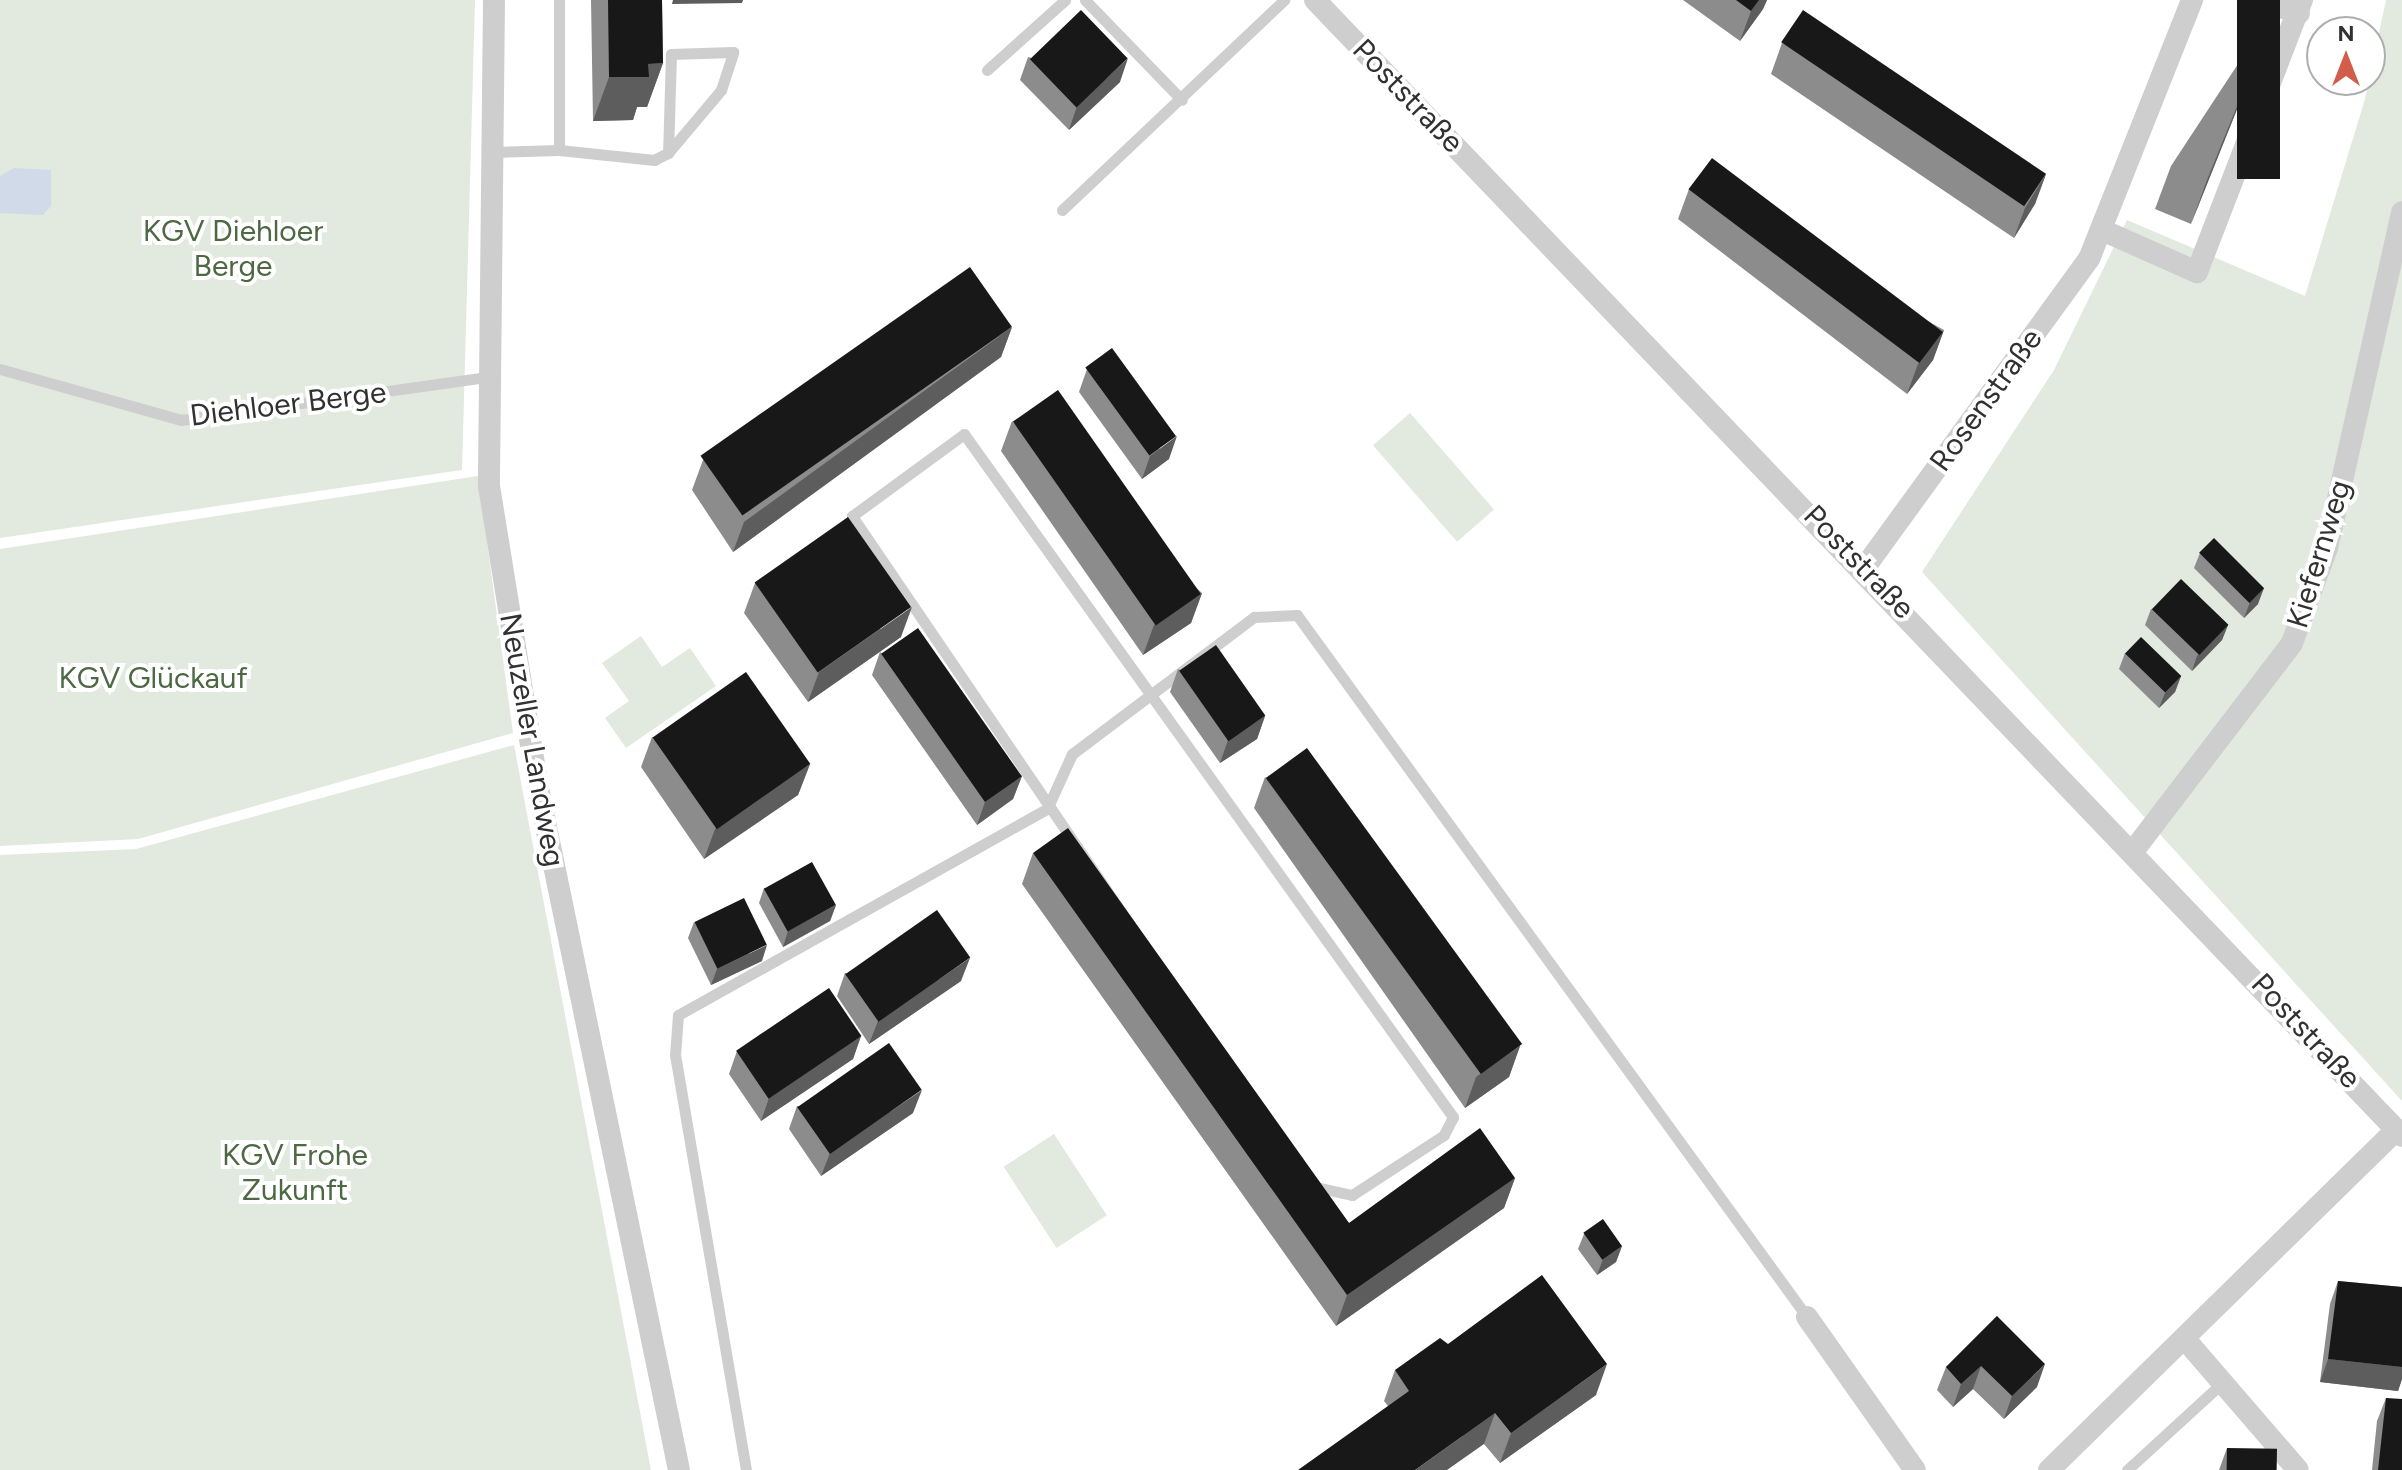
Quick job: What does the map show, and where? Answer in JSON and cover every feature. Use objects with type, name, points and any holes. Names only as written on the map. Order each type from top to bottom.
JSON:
[{"type":"street","name":"Neuzeller Landweg","points":[[494,0],[494,152],[486,377],[489,486],[519,679],[679,1470]]},
{"type":"street","name":"Poststraße","points":[[1315,0],[1865,567],[2399,1133],[2049,1470]]},
{"type":"street","name":"Rosenstraße","points":[[1865,567],[2089,259],[2192,0]]},
{"type":"street","points":[[2102,230],[2197,272],[2301,7],[2259,0]]},
{"type":"street","name":"Kiefernweg","points":[[2134,850],[2292,643],[2327,548],[2402,212]]},
{"type":"street","points":[[1807,1317],[1915,1470]]},
{"type":"street","points":[[2184,1338],[2288,1465]]},
{"type":"lane","points":[[559,0],[559,150]]},
{"type":"lane","points":[[987,70],[1065,0]]},
{"type":"lane","points":[[1085,0],[1182,100]]},
{"type":"lane","points":[[1062,210],[1182,100],[1284,0]]},
{"type":"lane","points":[[494,152],[559,150],[654,160],[668,153],[721,90],[733,52],[671,54],[668,153]]},
{"type":"lane","name":"Diehloer Berge","points":[[0,369],[181,420],[486,377]]},
{"type":"lane","points":[[964,434],[1146,693],[1453,1117],[1444,1135],[1352,1195],[1307,1185],[1047,809],[852,516],[964,434]]},
{"type":"lane","points":[[746,1470],[675,1055],[678,1015],[1047,809],[1072,754],[1146,693],[1254,617],[1297,615],[1807,1317]]},
{"type":"lane","points":[[2127,1470],[2222,1383]]},
{"type":"green space","name":"KGV Diehloer Berge","points":[[0,0],[475,0],[462,470],[0,538]]},
{"type":"green space","points":[[2386,0],[2402,0],[2402,1101],[1922,572],[2054,370],[2127,220],[2305,296],[2366,96],[2386,96],[2386,16],[2383,16]]},
{"type":"green space","points":[[1410,413],[1494,510],[1457,542],[1373,445]]},
{"type":"green space","name":"KGV Glückauf","points":[[478,476],[513,733],[138,839],[0,846],[0,549]]},
{"type":"green space","points":[[641,636],[662,667],[690,648],[716,686],[626,748],[605,718],[629,701],[602,663]]},
{"type":"green space","name":"KGV Frohe Zukunft","points":[[514,745],[651,1470],[0,1470],[0,855],[136,849]]},
{"type":"green space","points":[[1054,1134],[1107,1215],[1057,1248],[1004,1167]]},
{"type":"water","points":[[14,168],[51,170],[51,206],[43,215],[0,213],[0,176]]},
{"type":"building","points":[[608,0],[662,0],[663,63],[648,64],[649,77],[609,77]]},
{"type":"building","points":[[1736,0],[1759,0],[1751,11]]},
{"type":"building","points":[[2237,0],[2280,0],[2280,179],[2237,179]]},
{"type":"building","points":[[1081,10],[1128,58],[1076,108],[1030,59]]},
{"type":"building","points":[[1803,10],[2046,174],[2024,206],[1781,42]]},
{"type":"building","points":[[1712,158],[1943,332],[1919,363],[1689,189]]},
{"type":"building","points":[[970,267],[1012,327],[742,516],[700,456]]},
{"type":"building","points":[[1112,348],[1176,436],[1149,456],[1085,367]]},
{"type":"building","points":[[1058,390],[1201,594],[1156,626],[1013,422]]},
{"type":"building","points":[[848,517],[911,607],[818,672],[755,582]]},
{"type":"building","points":[[2214,538],[2264,588],[2249,603],[2199,553]]},
{"type":"building","points":[[2181,579],[2228,625],[2199,655],[2152,609]]},
{"type":"building","points":[[918,628],[1022,776],[985,802],[881,654]]},
{"type":"building","points":[[2141,637],[2181,676],[2165,692],[2125,654]]},
{"type":"building","points":[[1216,645],[1265,715],[1228,741],[1179,671]]},
{"type":"building","points":[[746,672],[810,764],[717,829],[653,737]]},
{"type":"building","points":[[1307,748],[1522,1044],[1481,1074],[1266,778]]},
{"type":"building","points":[[1068,828],[1349,1223],[1480,1128],[1515,1178],[1347,1295],[1033,853]]},
{"type":"building","points":[[812,862],[836,905],[788,932],[764,889]]},
{"type":"building","points":[[744,898],[767,945],[717,969],[695,922]]},
{"type":"building","points":[[937,910],[970,958],[879,1022],[845,974]]},
{"type":"building","points":[[829,988],[861,1036],[769,1099],[736,1051]]},
{"type":"building","points":[[889,1043],[922,1090],[830,1154],[797,1107]]},
{"type":"building","points":[[1603,1219],[1622,1246],[1602,1260],[1583,1233]]},
{"type":"building","points":[[1542,1275],[1607,1364],[1511,1433],[1495,1413],[1415,1470],[1298,1470],[1409,1391],[1395,1370],[1440,1338],[1448,1344]]},
{"type":"building","points":[[2338,1281],[2402,1287],[2402,1367],[2328,1359]]},
{"type":"building","points":[[1997,1316],[2045,1364],[2012,1396],[1981,1366],[1961,1384],[1946,1367]]},
{"type":"building","points":[[2386,1398],[2402,1399],[2402,1470],[2378,1470]]},
{"type":"building","points":[[2227,1448],[2277,1449],[2277,1470],[2227,1470]]}]
